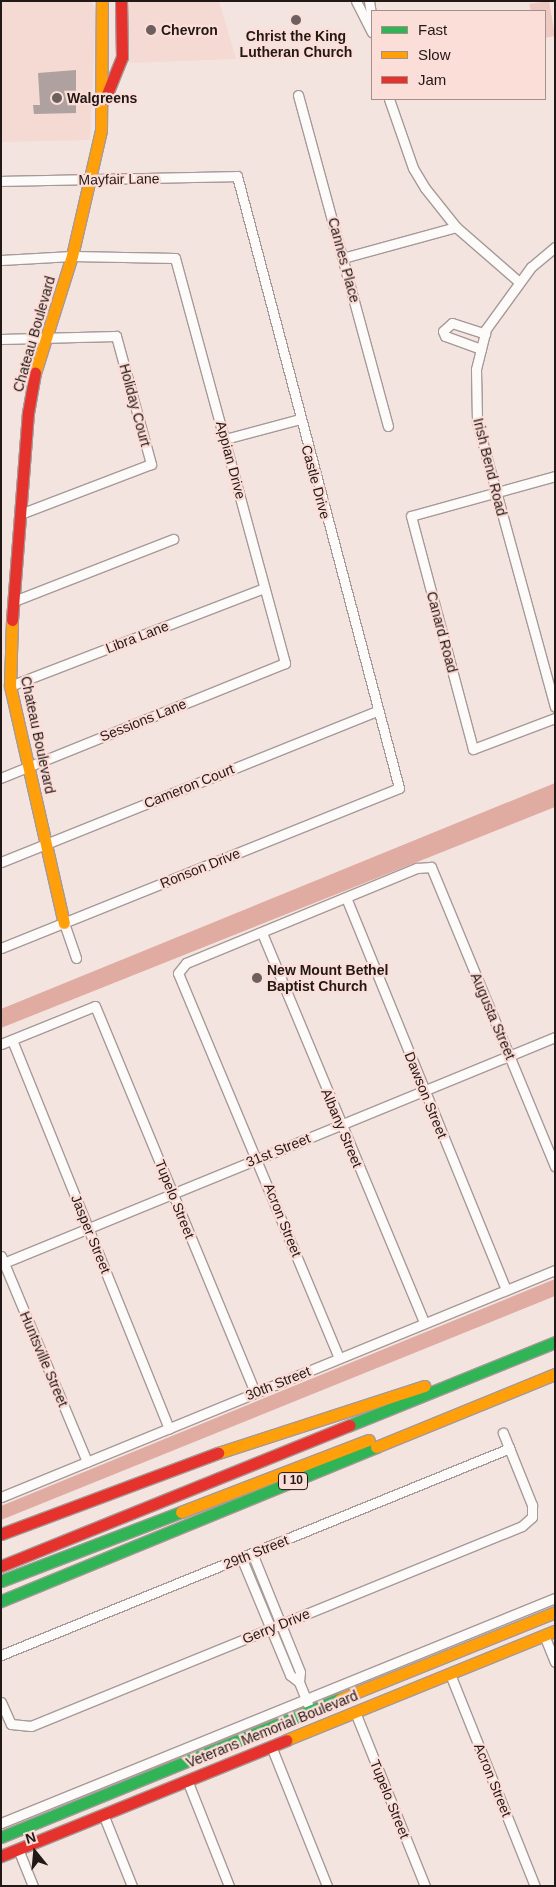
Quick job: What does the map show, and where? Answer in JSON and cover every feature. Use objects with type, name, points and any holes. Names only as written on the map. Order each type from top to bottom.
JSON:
[{"type":"main road","name":"Chateau Boulevard","points":[[64,923],[10,686],[14,601],[28,413],[46,336],[72,256],[91,180],[103,103],[101,57],[102,1]]},
{"type":"main road","name":"Chateau Boulevard","points":[[103,103],[122,57],[121,1]]},
{"type":"main road","points":[[101,57],[122,57]]},
{"type":"main road","name":"I 10","points":[[1,1566],[555,1342]]},
{"type":"main road","points":[[1,1534],[339,1411],[495,1366]]},
{"type":"main road","name":"I 10","points":[[6,1600],[555,1374]]},
{"type":"main road","points":[[1,1581],[335,1452],[489,1401]]},
{"type":"main road","points":[[1,1555],[87,1531]]},
{"type":"main road","points":[[1,1607],[6,1600]]},
{"type":"main road","name":"Veterans Memorial Boulevard","points":[[1,1839],[555,1612]]},
{"type":"main road","name":"Veterans Memorial Boulevard","points":[[1,1856],[549,1633]]},
{"type":"main road","points":[[421,1685],[422,1672],[466,1648]]},
{"type":"main road","points":[[368,1707],[399,1688],[401,1675]]},
{"type":"main road","points":[[214,1769],[213,1760],[218,1755],[270,1728]]},
{"type":"main road","points":[[42,1839],[45,1825],[93,1800]]},
{"type":"main road","points":[[1,1839],[1,1848]]},
{"type":"street","points":[[356,1],[371,30]]},
{"type":"street","name":"Cannes Place","points":[[298,95],[388,426]]},
{"type":"street","points":[[389,100],[413,168],[456,227],[519,282]]},
{"type":"street","name":"Mayfair Lane","points":[[1,181],[238,176]]},
{"type":"street","name":"Castle Drive","points":[[238,176],[376,711],[399,788]]},
{"type":"street","points":[[343,258],[456,227]]},
{"type":"street","name":"Irish Bend Road","points":[[555,247],[519,282],[485,334],[476,369],[477,422],[555,708]]},
{"type":"street","points":[[1,260],[72,256]]},
{"type":"street","name":"Appian Drive","points":[[72,256],[175,258],[285,663]]},
{"type":"street","points":[[481,349],[445,336],[443,331],[452,323],[485,334]]},
{"type":"street","points":[[1,339],[46,336]]},
{"type":"street","name":"Holiday Court","points":[[20,514],[151,464],[116,336],[46,336]]},
{"type":"street","points":[[225,439],[300,418]]},
{"type":"street","points":[[495,493],[555,476]]},
{"type":"street","name":"Canard Road","points":[[495,493],[411,516],[474,749],[555,718]]},
{"type":"street","points":[[14,601],[173,539]]},
{"type":"street","name":"Libra Lane","points":[[10,686],[264,588]]},
{"type":"street","name":"Sessions Lane","points":[[1,778],[285,663]]},
{"type":"street","name":"Cameron Court","points":[[1,862],[376,711]]},
{"type":"street","name":"Ronson Drive","points":[[1,948],[399,788]]},
{"type":"street","name":"Augusta Street","points":[[347,900],[417,868],[431,867],[555,1166]]},
{"type":"street","points":[[262,933],[347,900]]},
{"type":"street","name":"Dawson Street","points":[[347,900],[506,1290]]},
{"type":"street","name":"Chateau Boulevard","points":[[64,923],[76,958]]},
{"type":"street","name":"Acron Street","points":[[262,933],[186,964],[178,973],[339,1358]]},
{"type":"street","name":"Albany Street","points":[[262,933],[340,1125],[424,1323]]},
{"type":"street","name":"Tupelo Street","points":[[12,1040],[95,1006],[254,1393]]},
{"type":"street","name":"31st Street","points":[[2,1261],[89,1229],[555,1037]]},
{"type":"street","points":[[1,1044],[12,1040]]},
{"type":"street","name":"Jasper Street","points":[[12,1040],[169,1428]]},
{"type":"street","name":"Huntsville Street","points":[[2,1261],[87,1462]]},
{"type":"street","name":"30th Street","points":[[1,1496],[555,1270]]},
{"type":"street","points":[[503,1433],[510,1448]]},
{"type":"street","name":"Gerry Drive","points":[[1,1702],[8,1718],[17,1727],[31,1726],[522,1526],[532,1517],[532,1504],[510,1448]]},
{"type":"street","name":"29th Street","points":[[1,1655],[510,1448]]},
{"type":"street","points":[[252,1553],[300,1672],[299,1682],[310,1711]]},
{"type":"street","points":[[242,1557],[290,1675],[299,1682]]},
{"type":"street","points":[[1,1823],[555,1598]]},
{"type":"street","points":[[549,1633],[555,1662]]},
{"type":"street","name":"Acron Street","points":[[450,1674],[536,1886]]},
{"type":"street","name":"Tupelo Street","points":[[355,1712],[425,1886]]},
{"type":"street","points":[[271,1746],[327,1886]]},
{"type":"street","points":[[187,1780],[229,1886]]},
{"type":"street","points":[[103,1814],[132,1886]]},
{"type":"street","points":[[18,1848],[33,1886]]},
{"type":"shaded area","points":[[126,1],[219,1],[236,59],[129,63]]},
{"type":"shaded area","points":[[549,1],[555,36],[546,38],[546,10],[531,10],[529,4]]},
{"type":"shaded area","points":[[1,2],[91,2],[96,9],[90,140],[1,142]]},
{"type":"shaded area","points":[[555,783],[555,807],[1,1028],[1,1009]]},
{"type":"shaded area","points":[[555,1279],[555,1296],[1,1520],[1,1506]]},
{"type":"building","name":"Walgreens","points":[[76,70],[76,113],[34,114],[33,105],[40,105],[38,73]]},
{"type":"traffic: fast","points":[[350,1425],[555,1342]]},
{"type":"traffic: fast","points":[[1,1601],[376,1447]]},
{"type":"traffic: fast","points":[[1,1581],[181,1512]]},
{"type":"traffic: fast","points":[[1,1837],[340,1699]]},
{"type":"traffic: slow","points":[[35,373],[72,256],[101,130],[102,1]]},
{"type":"traffic: slow","points":[[12,620],[10,686],[64,923]]},
{"type":"traffic: slow","points":[[376,1447],[555,1374]]},
{"type":"traffic: slow","points":[[218,1453],[424,1386]]},
{"type":"traffic: slow","points":[[181,1512],[369,1440]]},
{"type":"traffic: slow","points":[[340,1699],[555,1612]]},
{"type":"traffic: slow","points":[[286,1740],[555,1631]]},
{"type":"traffic: jam","points":[[105,99],[122,57],[121,1]]},
{"type":"traffic: jam","points":[[12,620],[28,413],[35,373]]},
{"type":"traffic: jam","points":[[1,1566],[350,1425]]},
{"type":"traffic: jam","points":[[1,1534],[218,1453]]},
{"type":"traffic: jam","points":[[1,1856],[286,1740]]},
{"type":"place","name":"Christ the King Lutheran Church","points":[[296,20]]},
{"type":"place","name":"Chevron","points":[[151,30]]},
{"type":"place","name":"Walgreens","points":[[57,98]]},
{"type":"place","name":"New Mount Bethel Baptist Church","points":[[257,978]]}]
